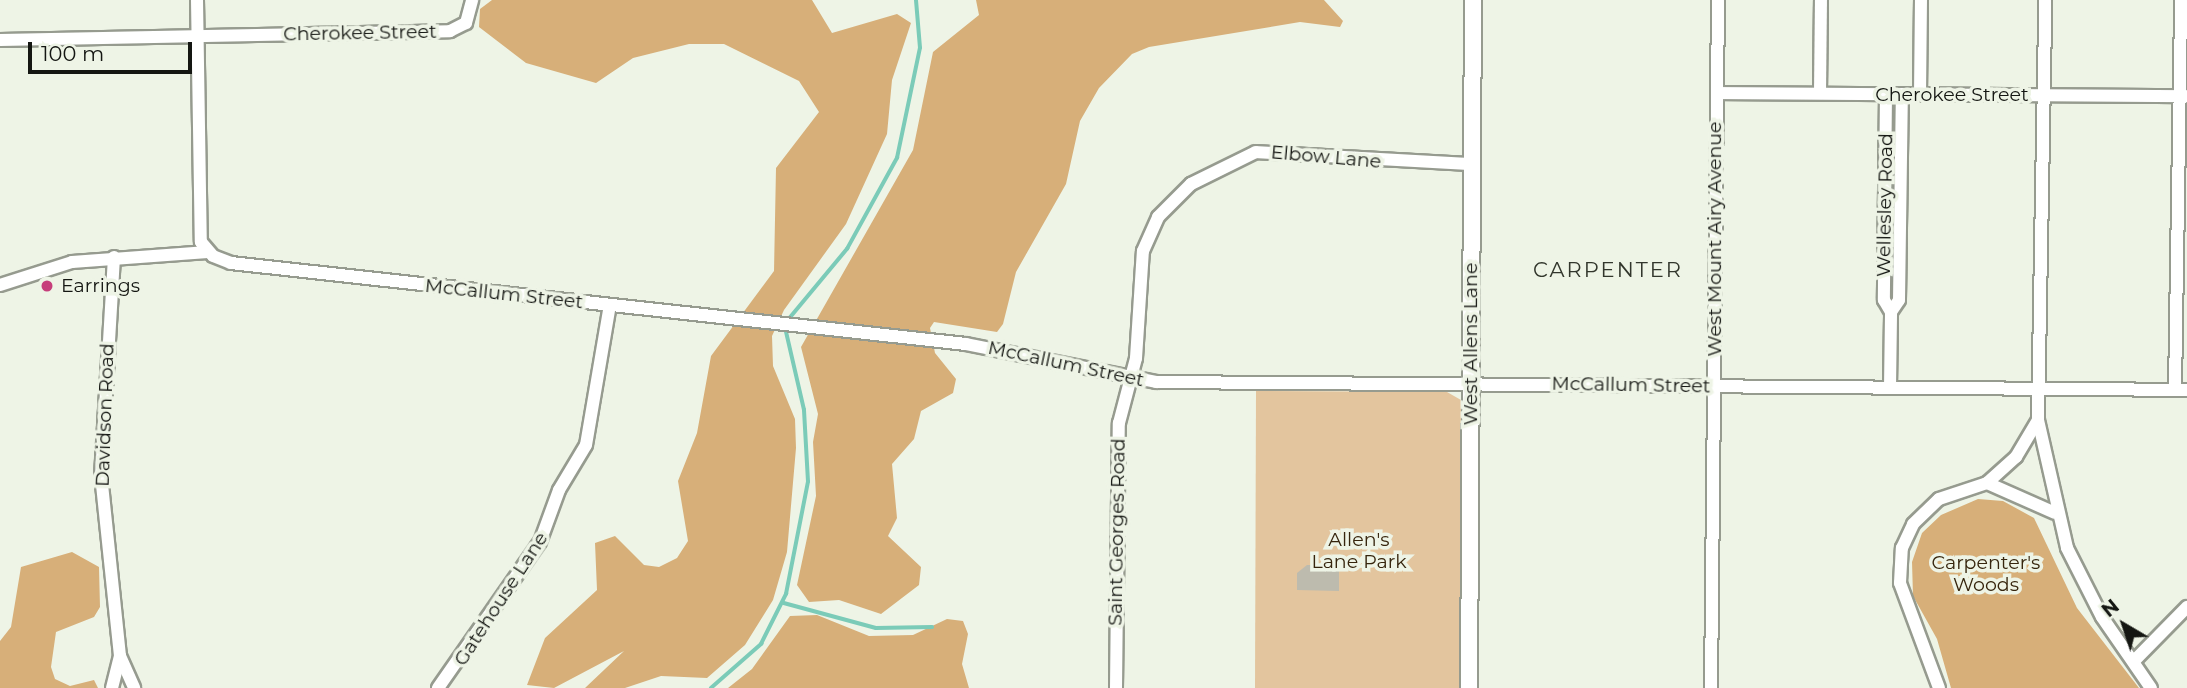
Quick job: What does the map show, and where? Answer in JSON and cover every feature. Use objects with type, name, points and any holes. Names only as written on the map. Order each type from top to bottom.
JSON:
[{"type":"street","points":[[197,0],[201,237],[208,252]]},
{"type":"street","name":"Cherokee Street","points":[[0,40],[450,31],[466,23],[472,0]]},
{"type":"street","name":"West Allens Lane","points":[[1469,688],[1473,0]]},
{"type":"street","name":"West Mount Airy Avenue","points":[[1711,688],[1718,0]]},
{"type":"street","points":[[1820,93],[1821,0]]},
{"type":"street","points":[[1920,94],[1921,0]]},
{"type":"street","points":[[2045,0],[2038,419],[2055,513],[2093,603],[2151,688]]},
{"type":"street","points":[[2181,0],[2181,390]]},
{"type":"street","name":"Cherokee Street","points":[[1717,93],[2183,96]]},
{"type":"street","name":"Wellesley Road","points":[[1886,94],[1884,300],[1891,313],[1890,387]]},
{"type":"street","name":"Wellesley Road","points":[[1891,313],[1899,300],[1902,94]]},
{"type":"street","name":"Elbow Lane","points":[[1130,379],[1146,240],[1171,201],[1203,176],[1236,158],[1268,151],[1355,162],[1472,164]]},
{"type":"street","name":"McCallum Street","points":[[0,285],[50,267],[114,257],[193,258],[208,252],[246,266],[965,344],[1130,379],[1470,385],[2181,390]]},
{"type":"street","name":"Davidson Road","points":[[112,688],[120,656],[101,475],[114,257]]},
{"type":"street","name":"Gatehouse Lane","points":[[438,688],[540,542],[564,480],[586,445],[610,305]]},
{"type":"street","name":"Saint Georges Road","points":[[1116,688],[1117,439],[1130,379]]},
{"type":"street","points":[[1939,688],[1902,592],[1902,548],[1932,504],[1987,483],[2016,457],[2038,419]]},
{"type":"street","points":[[1987,483],[2055,513]]},
{"type":"street","points":[[2134,661],[2187,607]]},
{"type":"street","name":"Davidson Road","points":[[120,656],[134,675],[134,688]]},
{"type":"green space","points":[[492,0],[812,0],[832,33],[897,14],[911,23],[892,80],[887,134],[846,224],[784,310],[772,336],[773,366],[795,419],[796,448],[787,552],[773,600],[745,645],[707,678],[661,676],[625,688],[585,688],[624,651],[554,688],[527,685],[545,638],[597,590],[595,543],[615,536],[644,565],[659,567],[677,558],[688,541],[678,481],[697,433],[711,356],[774,271],[776,168],[819,112],[799,81],[724,44],[689,44],[633,58],[596,83],[526,63],[479,27],[480,9]]},
{"type":"green space","points":[[976,0],[1324,0],[1343,21],[1340,27],[1300,22],[1149,47],[1132,54],[1099,88],[1080,121],[1066,184],[1016,272],[1003,324],[997,332],[934,322],[930,328],[935,353],[956,379],[953,393],[921,411],[914,439],[892,464],[897,518],[888,536],[921,567],[919,585],[881,614],[839,600],[809,602],[797,585],[816,496],[813,442],[818,414],[801,347],[913,150],[933,52],[979,15]]},
{"type":"green space","name":"Allen's Lane Park","points":[[1256,391],[1447,392],[1461,400],[1463,688],[1255,688]]},
{"type":"green space","name":"Carpenter's Woods","points":[[1978,499],[2003,501],[2034,518],[2077,608],[2139,688],[1951,688],[1937,639],[1913,596],[1912,562],[1922,533],[1941,515]]},
{"type":"green space","points":[[72,552],[99,567],[100,607],[94,617],[56,632],[51,667],[55,679],[70,686],[94,680],[98,688],[0,688],[0,641],[11,627],[21,567]]},
{"type":"green space","points":[[817,615],[869,636],[913,635],[947,619],[963,621],[968,634],[962,664],[969,688],[728,688],[752,669],[790,616]]},
{"type":"building","points":[[1307,565],[1339,565],[1339,591],[1297,590],[1297,573]]},
{"type":"waterway","points":[[787,321],[847,249],[897,158],[920,48],[916,0]]},
{"type":"waterway","points":[[711,688],[761,644],[786,594],[808,482],[804,410],[785,328]]},
{"type":"waterway","points":[[784,603],[876,628],[932,627]]},
{"type":"place","name":"Earrings","points":[[47,286]]},
{"type":"district","name":"CARPENTER","points":[[1608,270]]}]
